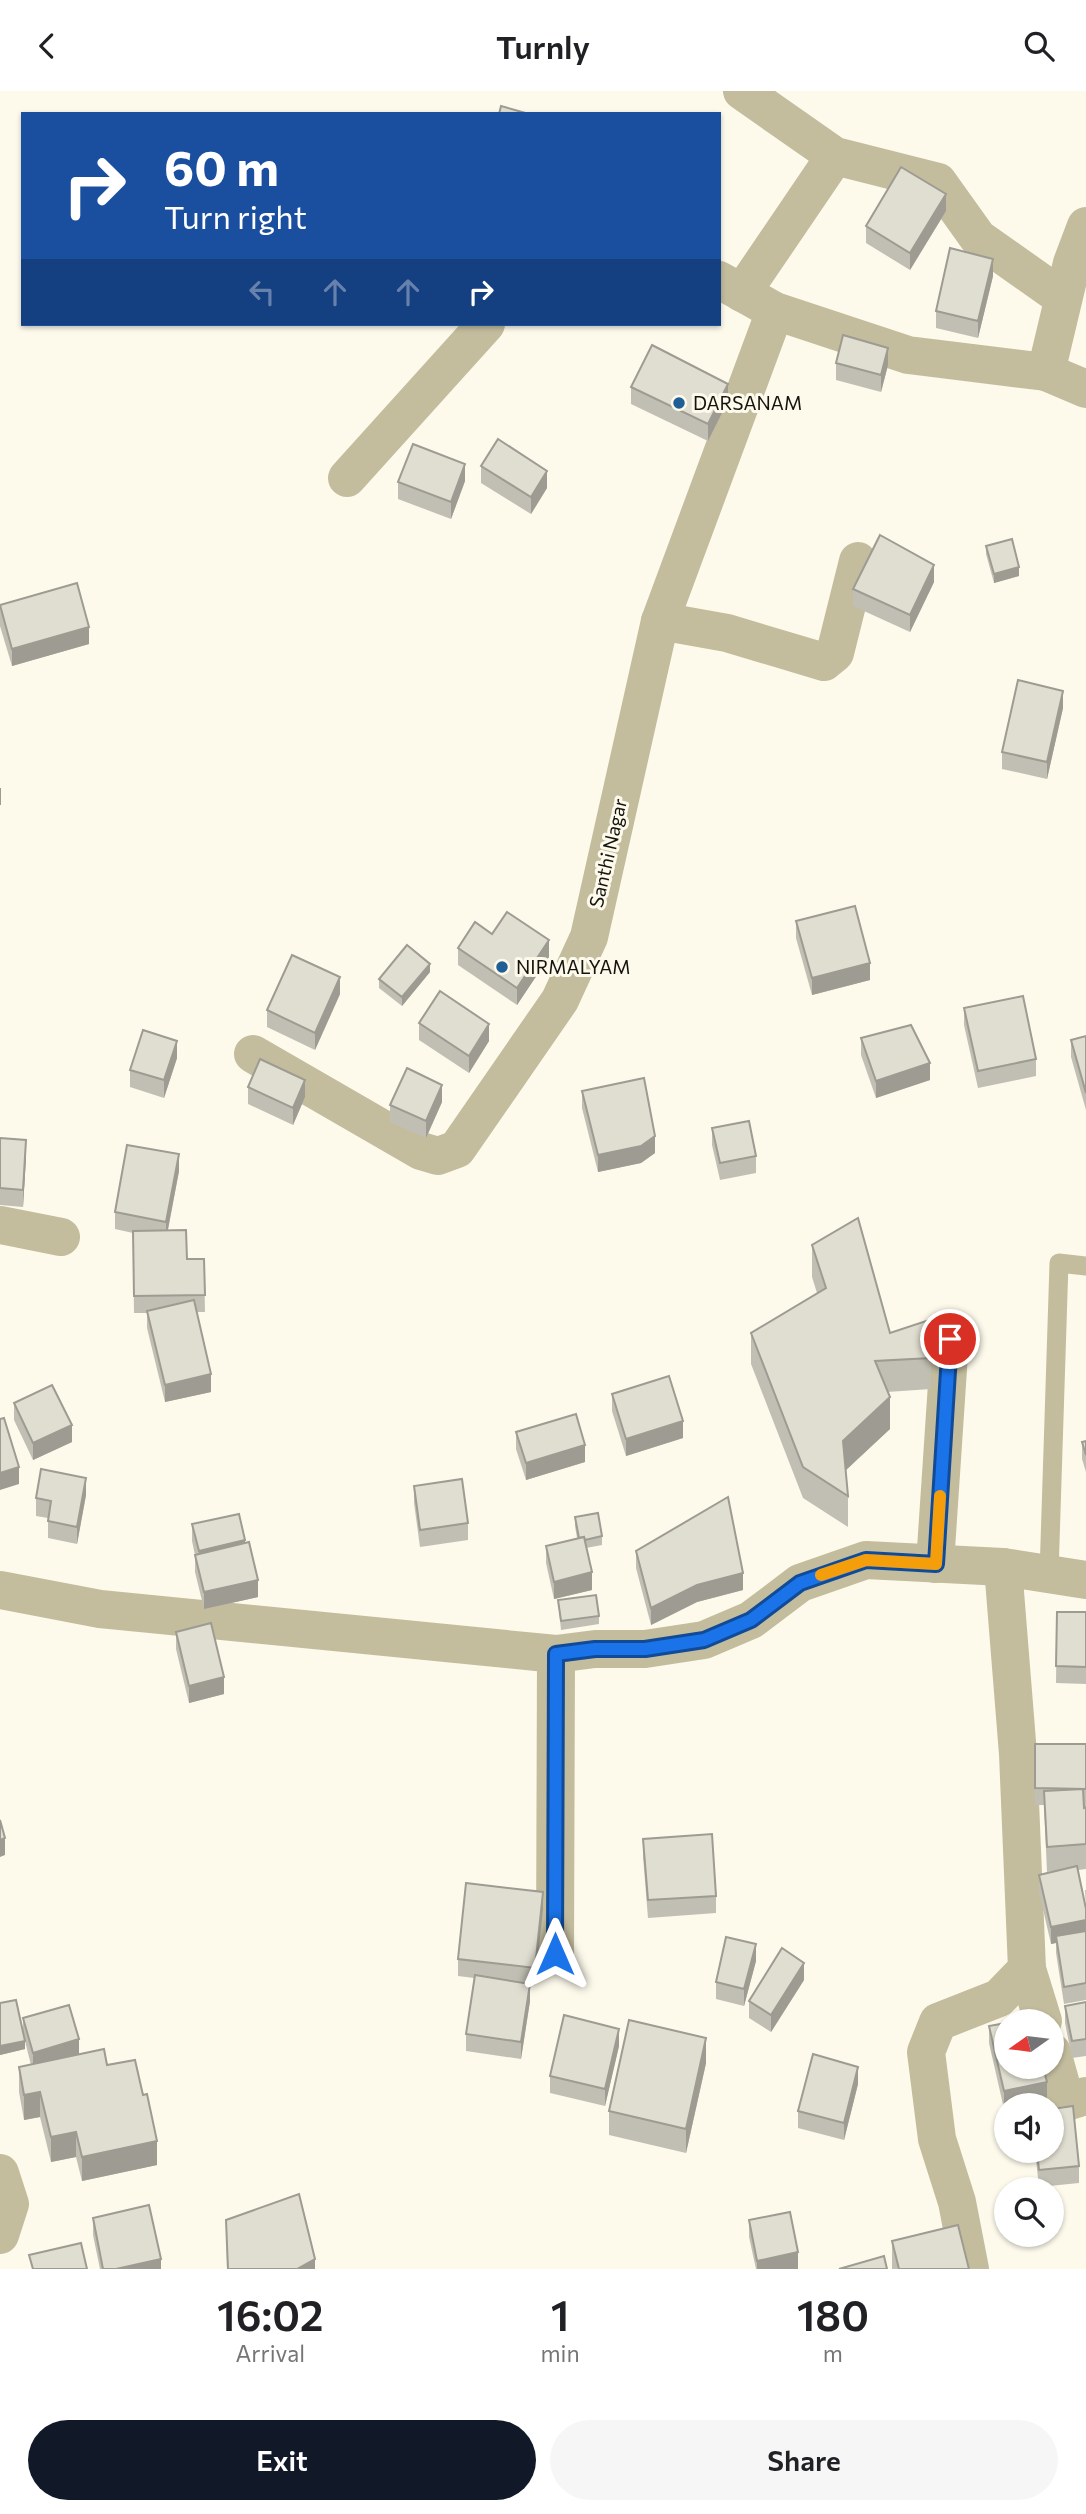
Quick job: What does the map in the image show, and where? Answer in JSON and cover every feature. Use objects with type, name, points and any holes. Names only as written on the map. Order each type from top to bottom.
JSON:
[{"type":"street","points":[[742,91],[835,156],[938,181],[978,239],[1063,297]]},
{"type":"street","points":[[835,156],[731,287],[775,311],[908,355],[1046,372],[1086,389]]},
{"type":"street","points":[[1046,372],[1072,263],[1086,226]]},
{"type":"street","name":"Santhi Nagar","points":[[253,1054],[421,1151],[438,1156],[457,1150],[561,1000],[589,937],[660,621],[775,311]]},
{"type":"street","points":[[347,478],[484,326]]},
{"type":"street","points":[[660,621],[727,633],[824,662],[835,653],[858,561]]},
{"type":"street","points":[[0,1225],[61,1237]]},
{"type":"street","points":[[936,1564],[950,1339]]},
{"type":"street","points":[[0,1590],[127,1612],[556,1654],[595,1649],[645,1649],[704,1640],[751,1620],[800,1583],[866,1560],[1003,1567],[1086,1580]]},
{"type":"street","points":[[1003,1567],[1018,1754],[1027,1969],[1039,2009]]},
{"type":"street","points":[[555,1954],[556,1654]]},
{"type":"street","points":[[970,2269],[957,2202],[937,2139],[926,2052],[939,2022],[999,1999],[1027,1969]]},
{"type":"street","points":[[1060,2079],[1066,2102],[1086,2096]]},
{"type":"lane","points":[[1049,1574],[1059,1263],[1086,1266]]},
{"type":"building","points":[[501,106],[522,112],[500,112]]},
{"type":"building","points":[[901,167],[946,194],[910,253],[866,226]]},
{"type":"building","points":[[950,248],[993,259],[978,321],[936,311]]},
{"type":"building","points":[[843,335],[888,348],[881,375],[836,363]]},
{"type":"building","name":"DARSANAM","points":[[652,345],[728,384],[708,424],[631,387]]},
{"type":"building","points":[[498,439],[547,471],[531,497],[481,466]]},
{"type":"building","points":[[413,444],[465,464],[451,502],[398,482]]},
{"type":"building","points":[[880,535],[934,565],[910,615],[853,589]]},
{"type":"building","points":[[1012,539],[1019,567],[994,574],[986,546]]},
{"type":"building","points":[[77,583],[89,627],[12,649],[0,605]]},
{"type":"building","points":[[1018,680],[1063,691],[1047,762],[1002,752]]},
{"type":"building","points":[[855,906],[870,963],[812,978],[796,921]]},
{"type":"building","name":"NIRMALYAM","points":[[507,912],[549,940],[517,988],[458,948],[475,922],[492,934]]},
{"type":"building","points":[[407,945],[430,964],[402,997],[379,979]]},
{"type":"building","points":[[292,955],[340,977],[315,1033],[267,1010]]},
{"type":"building","points":[[440,991],[489,1024],[469,1056],[419,1023]]},
{"type":"building","points":[[1023,996],[1036,1059],[978,1071],[964,1008]]},
{"type":"building","points":[[911,1025],[930,1063],[876,1081],[861,1038]]},
{"type":"building","points":[[143,1030],[177,1041],[164,1080],[130,1070]]},
{"type":"building","points":[[1086,1036],[1086,1093],[1071,1040]]},
{"type":"building","points":[[260,1059],[305,1080],[293,1108],[248,1087]]},
{"type":"building","points":[[407,1068],[442,1085],[426,1121],[390,1105]]},
{"type":"building","points":[[644,1078],[655,1136],[641,1146],[598,1155],[582,1091]]},
{"type":"building","points":[[749,1121],[756,1156],[720,1163],[712,1128]]},
{"type":"building","points":[[0,1138],[26,1140],[23,1190],[0,1188]]},
{"type":"building","points":[[127,1145],[179,1154],[166,1222],[115,1212]]},
{"type":"building","points":[[858,1218],[890,1333],[929,1320],[931,1358],[875,1361],[890,1397],[843,1441],[848,1496],[803,1467],[751,1333],[826,1288],[812,1245]]},
{"type":"building","points":[[186,1230],[187,1259],[204,1259],[205,1295],[134,1296],[133,1231]]},
{"type":"building","points":[[194,1300],[211,1374],[165,1385],[147,1311]]},
{"type":"building","points":[[669,1376],[683,1421],[626,1439],[612,1394]]},
{"type":"building","points":[[52,1385],[72,1425],[33,1443],[14,1403]]},
{"type":"building","points":[[576,1414],[585,1445],[526,1463],[516,1432]]},
{"type":"building","points":[[4,1418],[19,1467],[0,1473],[0,1419]]},
{"type":"building","points":[[41,1469],[86,1478],[77,1527],[48,1521],[51,1501],[36,1498]]},
{"type":"building","points":[[462,1479],[468,1523],[420,1530],[414,1486]]},
{"type":"building","points":[[728,1497],[743,1573],[697,1585],[651,1608],[636,1551]]},
{"type":"building","points":[[598,1513],[602,1536],[585,1540],[584,1537],[579,1538],[575,1517]]},
{"type":"building","points":[[239,1514],[245,1540],[199,1551],[192,1524]]},
{"type":"building","points":[[584,1537],[592,1572],[554,1582],[546,1546]]},
{"type":"building","points":[[249,1542],[258,1580],[204,1592],[195,1555]]},
{"type":"building","points":[[596,1595],[599,1616],[561,1621],[558,1600]]},
{"type":"building","points":[[1057,1612],[1086,1612],[1086,1667],[1056,1666]]},
{"type":"building","points":[[211,1623],[224,1677],[189,1686],[176,1632]]},
{"type":"building","points":[[1035,1744],[1086,1744],[1086,1789],[1035,1788]]},
{"type":"building","points":[[1083,1789],[1086,1844],[1047,1847],[1044,1791]]},
{"type":"building","points":[[0,1820],[5,1838],[0,1840]]},
{"type":"building","points":[[712,1834],[716,1896],[648,1900],[643,1839]]},
{"type":"building","points":[[1077,1866],[1086,1920],[1051,1927],[1039,1875]]},
{"type":"building","points":[[466,1883],[543,1892],[535,1968],[458,1959]]},
{"type":"building","points":[[1086,1931],[1086,1983],[1064,1987],[1056,1936]]},
{"type":"building","points":[[726,1937],[756,1944],[744,1989],[716,1982]]},
{"type":"building","points":[[782,1948],[804,1963],[771,2015],[749,2001]]},
{"type":"building","points":[[475,1975],[530,1984],[521,2042],[466,2034]]},
{"type":"building","points":[[16,2000],[25,2041],[0,2046],[0,2003]]},
{"type":"building","points":[[1086,2002],[1086,2039],[1072,2041],[1065,2006]]},
{"type":"building","points":[[69,2005],[79,2039],[33,2053],[23,2018]]},
{"type":"building","points":[[564,2015],[619,2029],[605,2089],[550,2076]]},
{"type":"building","points":[[629,2020],[706,2038],[686,2129],[609,2111]]},
{"type":"building","points":[[994,2025],[994,2048],[989,2026]]},
{"type":"building","points":[[104,2049],[107,2065],[135,2060],[143,2095],[147,2094],[157,2141],[82,2157],[76,2132],[51,2137],[40,2092],[24,2095],[19,2067]]},
{"type":"building","points":[[813,2054],[858,2067],[844,2123],[798,2111]]},
{"type":"building","points":[[1001,2079],[1046,2079],[1047,2082],[1004,2091]]},
{"type":"building","points":[[1073,2106],[1079,2166],[1039,2170],[1038,2163],[1064,2163],[1064,2107]]},
{"type":"building","points":[[299,2194],[315,2259],[297,2269],[228,2269],[226,2220]]},
{"type":"building","points":[[149,2205],[161,2259],[116,2269],[103,2269],[93,2218]]},
{"type":"building","points":[[790,2212],[798,2252],[757,2261],[749,2220]]},
{"type":"building","points":[[958,2225],[969,2269],[899,2269],[892,2241]]},
{"type":"building","points":[[81,2243],[87,2269],[33,2269],[29,2255]]},
{"type":"building","points":[[884,2256],[887,2269],[839,2269]]},
{"type":"slow traffic","points":[[821,1575],[866,1560],[936,1564],[940,1496]]},
{"type":"place","name":"DARSANAM","points":[[679,403]]},
{"type":"place","name":"NIRMALYAM","points":[[502,967]]},
{"type":"route","points":[[555,1954],[556,1654],[595,1649],[645,1649],[704,1640],[751,1620],[800,1583],[866,1560],[936,1564],[950,1339]]}]
